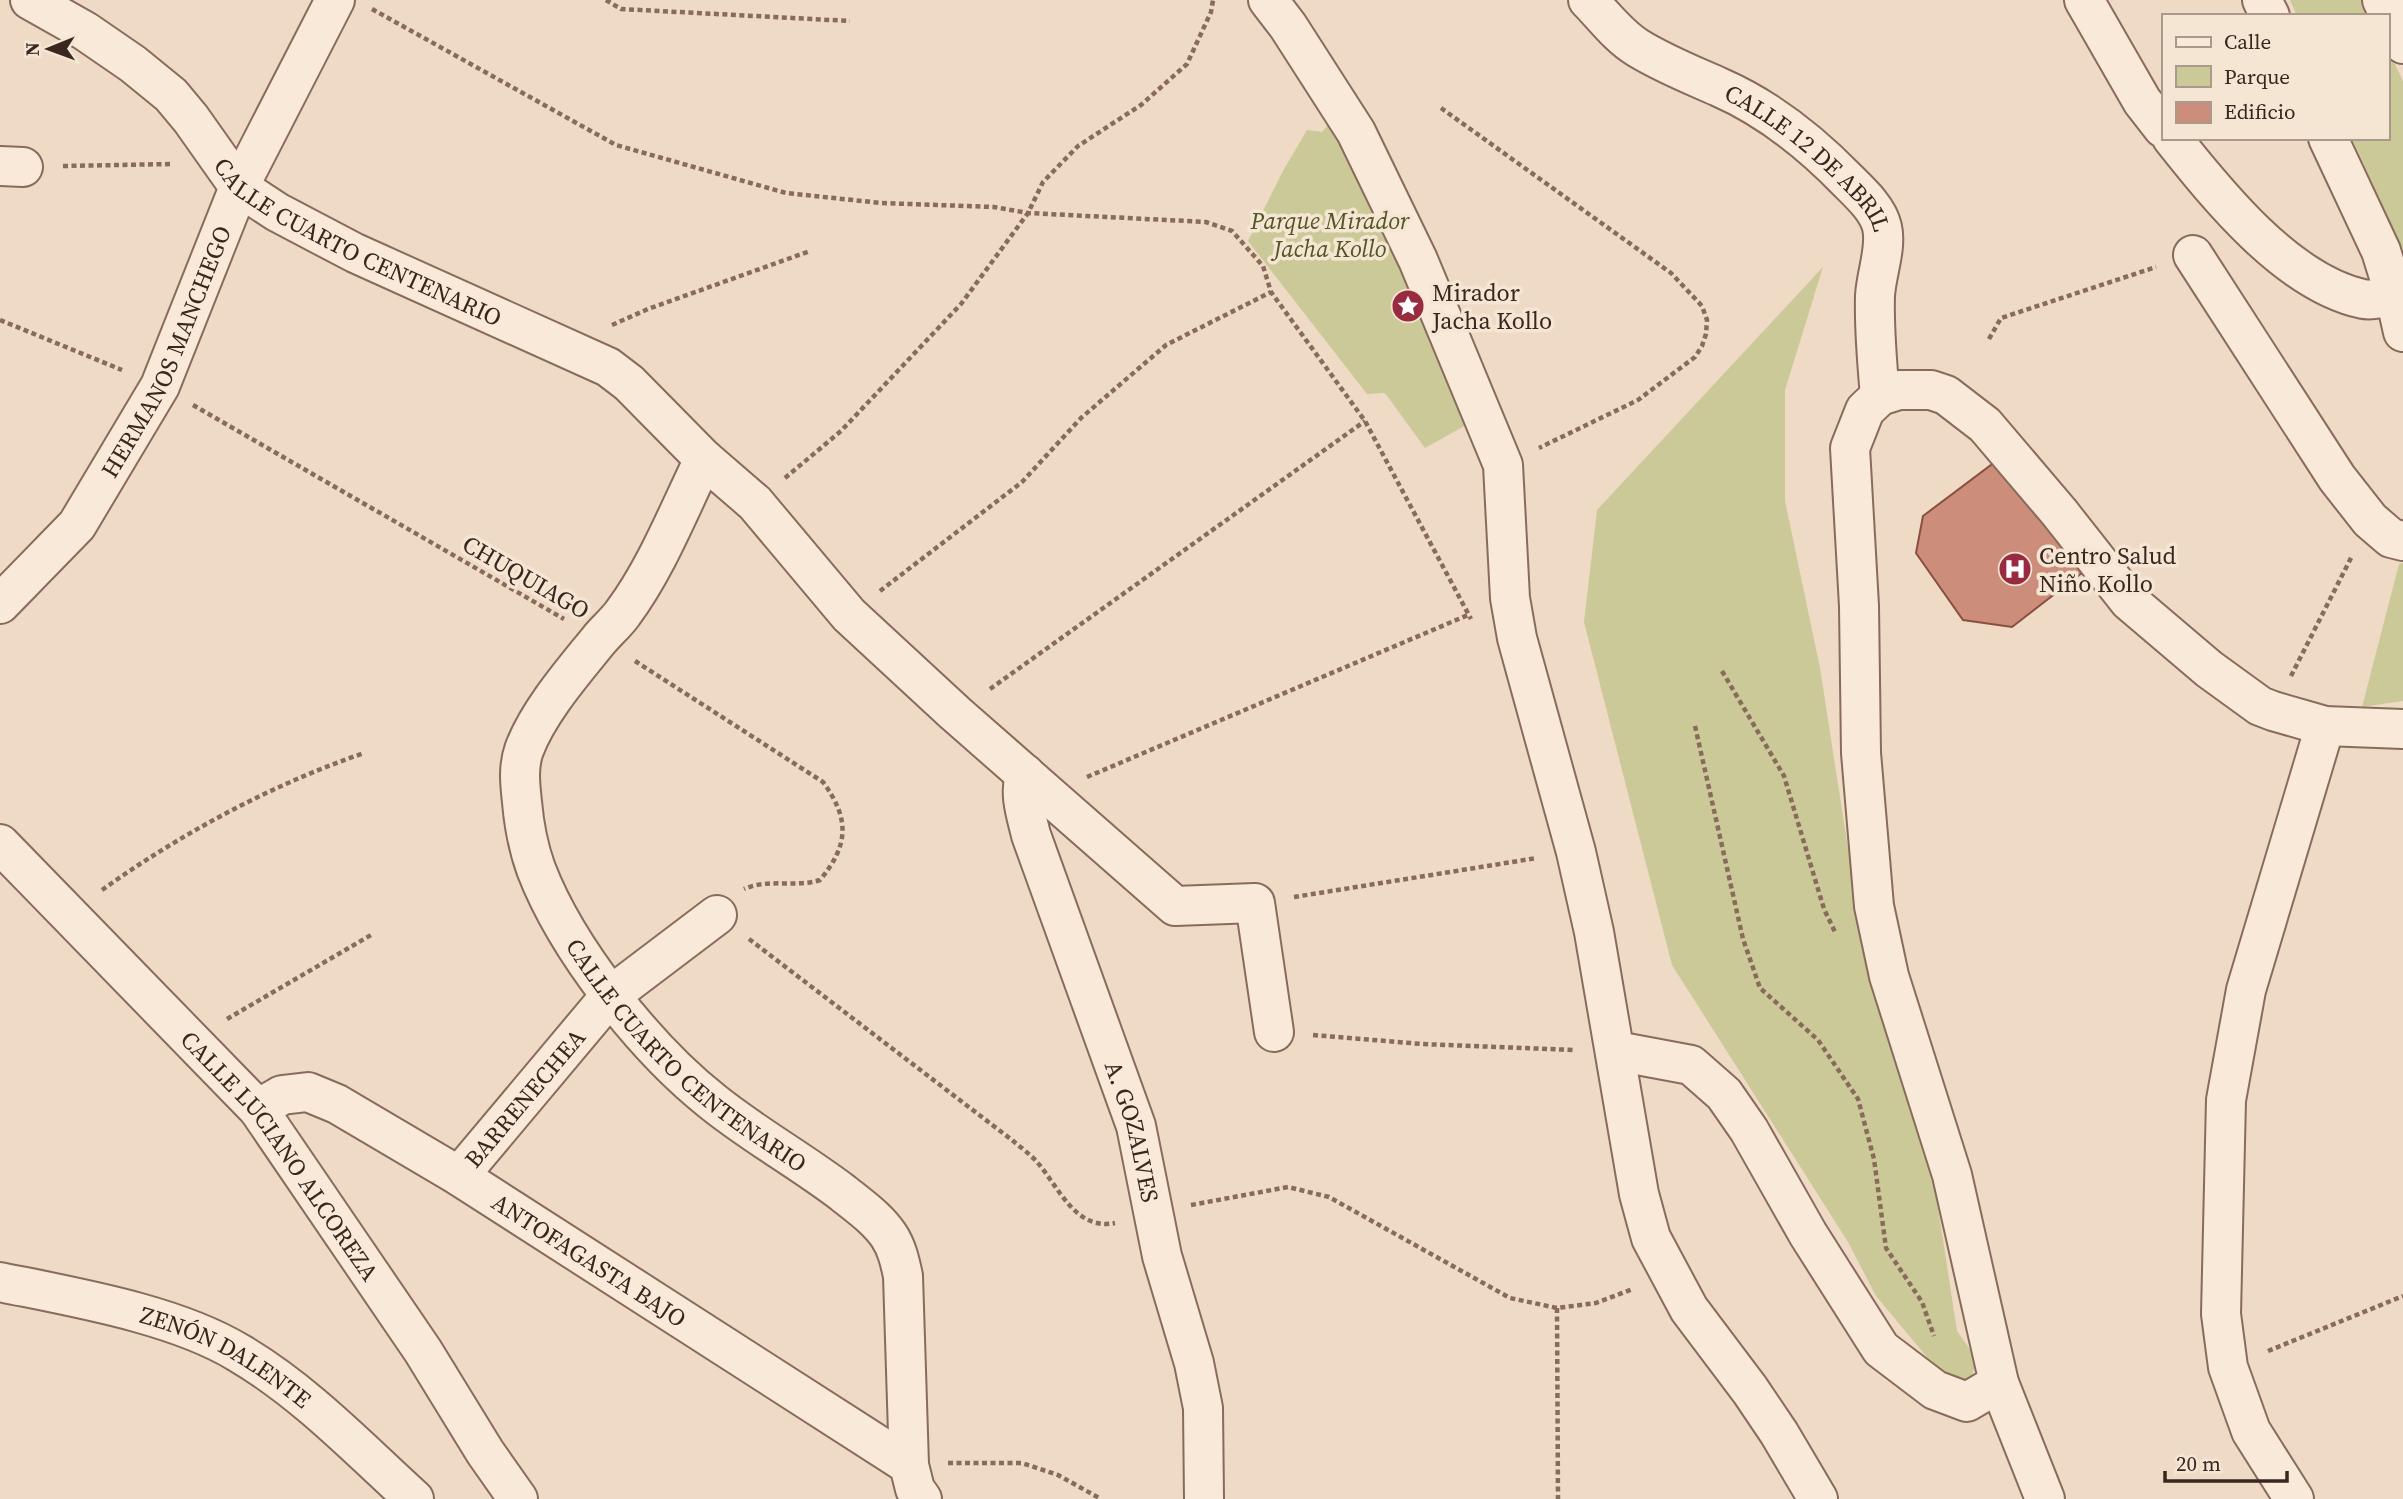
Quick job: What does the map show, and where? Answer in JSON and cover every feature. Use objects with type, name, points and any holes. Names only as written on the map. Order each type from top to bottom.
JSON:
[{"type":"street","name":"CALLE CUARTO CENTENARIO","points":[[30,0],[114,51],[171,95],[191,118],[239,187],[278,212],[355,253],[582,354],[608,367],[629,383],[704,459],[755,503],[849,615],[955,713],[1175,905],[1255,904]]},
{"type":"street","points":[[1268,0],[1288,26],[1356,132],[1418,260],[1503,465],[1510,598],[1517,638],[1576,852],[1594,932],[1639,1194],[1651,1238],[1689,1310],[1750,1390],[1818,1499]]},
{"type":"street","name":"CALLE 12 DE ABRIL","points":[[1588,0],[1636,47],[1694,77],[1720,87],[1782,124],[1836,169],[1871,206],[1882,227],[1883,238],[1875,294],[1875,341],[1880,396]]},
{"type":"street","points":[[2084,0],[2142,101],[2162,127]]},
{"type":"street","name":"HERMANOS MANCHEGO","points":[[0,604],[77,525],[160,386],[239,187],[351,3]]},
{"type":"street","points":[[2389,15],[2403,44]]},
{"type":"street","points":[[2174,140],[2235,212],[2304,275],[2330,289],[2366,299],[2399,314]]},
{"type":"street","points":[[2329,140],[2381,251],[2399,314]]},
{"type":"street","points":[[2193,255],[2337,478],[2370,520],[2391,538],[2403,541]]},
{"type":"street","points":[[2045,1499],[1999,1383],[1952,1175],[1889,976],[1874,906],[1861,753],[1859,606],[1850,448],[1864,411],[1880,396],[1899,390],[1931,390],[1947,395],[1985,425],[2051,502],[2129,601],[2209,669],[2260,706],[2273,711],[2325,726],[2403,729]]},
{"type":"street","name":"CALLE CUARTO CENTENARIO","points":[[704,459],[654,563],[623,614],[600,639],[544,712],[524,750],[519,775],[526,837],[550,900],[610,996],[678,1073],[716,1104],[820,1175],[863,1209],[888,1235],[898,1254],[903,1276],[915,1482]]},
{"type":"street","points":[[2294,1499],[2251,1431],[2228,1367],[2221,1314],[2226,1100],[2246,990],[2325,726]]},
{"type":"street","name":"A. GOZALVES","points":[[1036,784],[1022,786],[1031,835],[1136,1126],[1162,1256],[1194,1363],[1203,1408],[1204,1499]]},
{"type":"street","name":"CALLE LUCIANO ALCOREZA","points":[[0,844],[258,1109],[408,1329],[485,1452],[518,1499]]},
{"type":"street","points":[[1255,904],[1274,1032]]},
{"type":"street","name":"BARRENECHEA","points":[[459,1176],[610,996],[717,915]]},
{"type":"street","points":[[1615,1051],[1691,1065],[1724,1094],[1749,1129],[1808,1234],[1881,1349],[1935,1390],[1967,1402],[1999,1383]]},
{"type":"street","name":"ANTOFAGASTA BAJO","points":[[258,1109],[282,1095],[308,1092],[319,1095],[459,1176],[915,1482]]},
{"type":"street","name":"ZENÓN DALENTE","points":[[0,1282],[83,1300],[179,1326],[238,1352],[293,1390],[362,1449],[414,1499]]},
{"type":"path","points":[[607,0],[621,9],[850,20]]},
{"type":"path","points":[[755,503],[841,431],[953,313],[1028,213],[1043,182],[1078,146],[1141,105],[1186,64],[1212,12],[1213,0]]},
{"type":"path","points":[[351,3],[616,145],[786,193],[881,203],[994,207],[1028,213],[1174,220],[1215,225],[1232,232],[1263,266],[1271,292],[1365,421],[1476,626]]},
{"type":"path","points":[[1441,108],[1671,273],[1702,306],[1707,320],[1706,334],[1695,357],[1638,400],[1503,465]]},
{"type":"path","points":[[12,167],[190,164],[214,153]]},
{"type":"path","points":[[582,354],[608,327],[648,309],[810,251]]},
{"type":"path","points":[[1989,340],[2001,318],[2193,255]]},
{"type":"path","points":[[849,615],[1022,482],[1081,418],[1166,345],[1271,292]]},
{"type":"path","name":"CHUQUIAGO","points":[[0,320],[160,386],[600,639],[823,782],[836,800],[842,817],[843,833],[835,862],[820,880],[799,884],[764,883],[749,887],[735,894],[717,915]]},
{"type":"path","points":[[955,713],[1365,421]]},
{"type":"path","points":[[2273,711],[2370,520]]},
{"type":"path","points":[[1036,784],[1469,615]]},
{"type":"path","points":[[1722,671],[1784,776],[1824,909],[1840,943]]},
{"type":"path","points":[[1695,726],[1743,939],[1760,988],[1818,1040],[1858,1099],[1874,1159],[1886,1248],[1922,1302],[1936,1342]]},
{"type":"path","points":[[67,914],[182,837],[312,771],[364,753]]},
{"type":"path","points":[[1255,904],[1576,852]]},
{"type":"path","points":[[190,1040],[371,935]]},
{"type":"path","points":[[1274,1032],[1422,1044],[1615,1051]]},
{"type":"path","points":[[2228,1367],[2403,1296]]},
{"type":"path","points":[[1558,1308],[1558,1499]]},
{"type":"path","points":[[915,1482],[984,1461],[1022,1463],[1058,1475],[1101,1499]]},
{"type":"green space","points":[[2290,0],[2365,0],[2371,14],[2296,14]]},
{"type":"green space","points":[[2389,52],[2403,81],[2403,250],[2353,140],[2389,140]]},
{"type":"green space","name":"Parque Mirador Jacha Kollo","points":[[1342,109],[1484,415],[1425,448],[1385,393],[1367,394],[1248,241],[1307,130],[1322,132]]},
{"type":"green space","points":[[1823,267],[1785,390],[1785,501],[1820,668],[1863,945],[1928,1142],[1957,1331],[1978,1361],[1969,1381],[1936,1368],[1876,1296],[1848,1242],[1672,965],[1584,622],[1597,510]]},
{"type":"green space","points":[[2403,563],[2403,701],[2362,707],[2399,564]]},
{"type":"building","points":[[1995,462],[2083,572],[2012,627],[1963,620],[1916,553],[1923,516]]},
{"type":"place","name":"Mirador Jacha Kollo","points":[[1408,306]]},
{"type":"place","name":"Centro Salud Niño Kollo","points":[[2015,569]]}]
